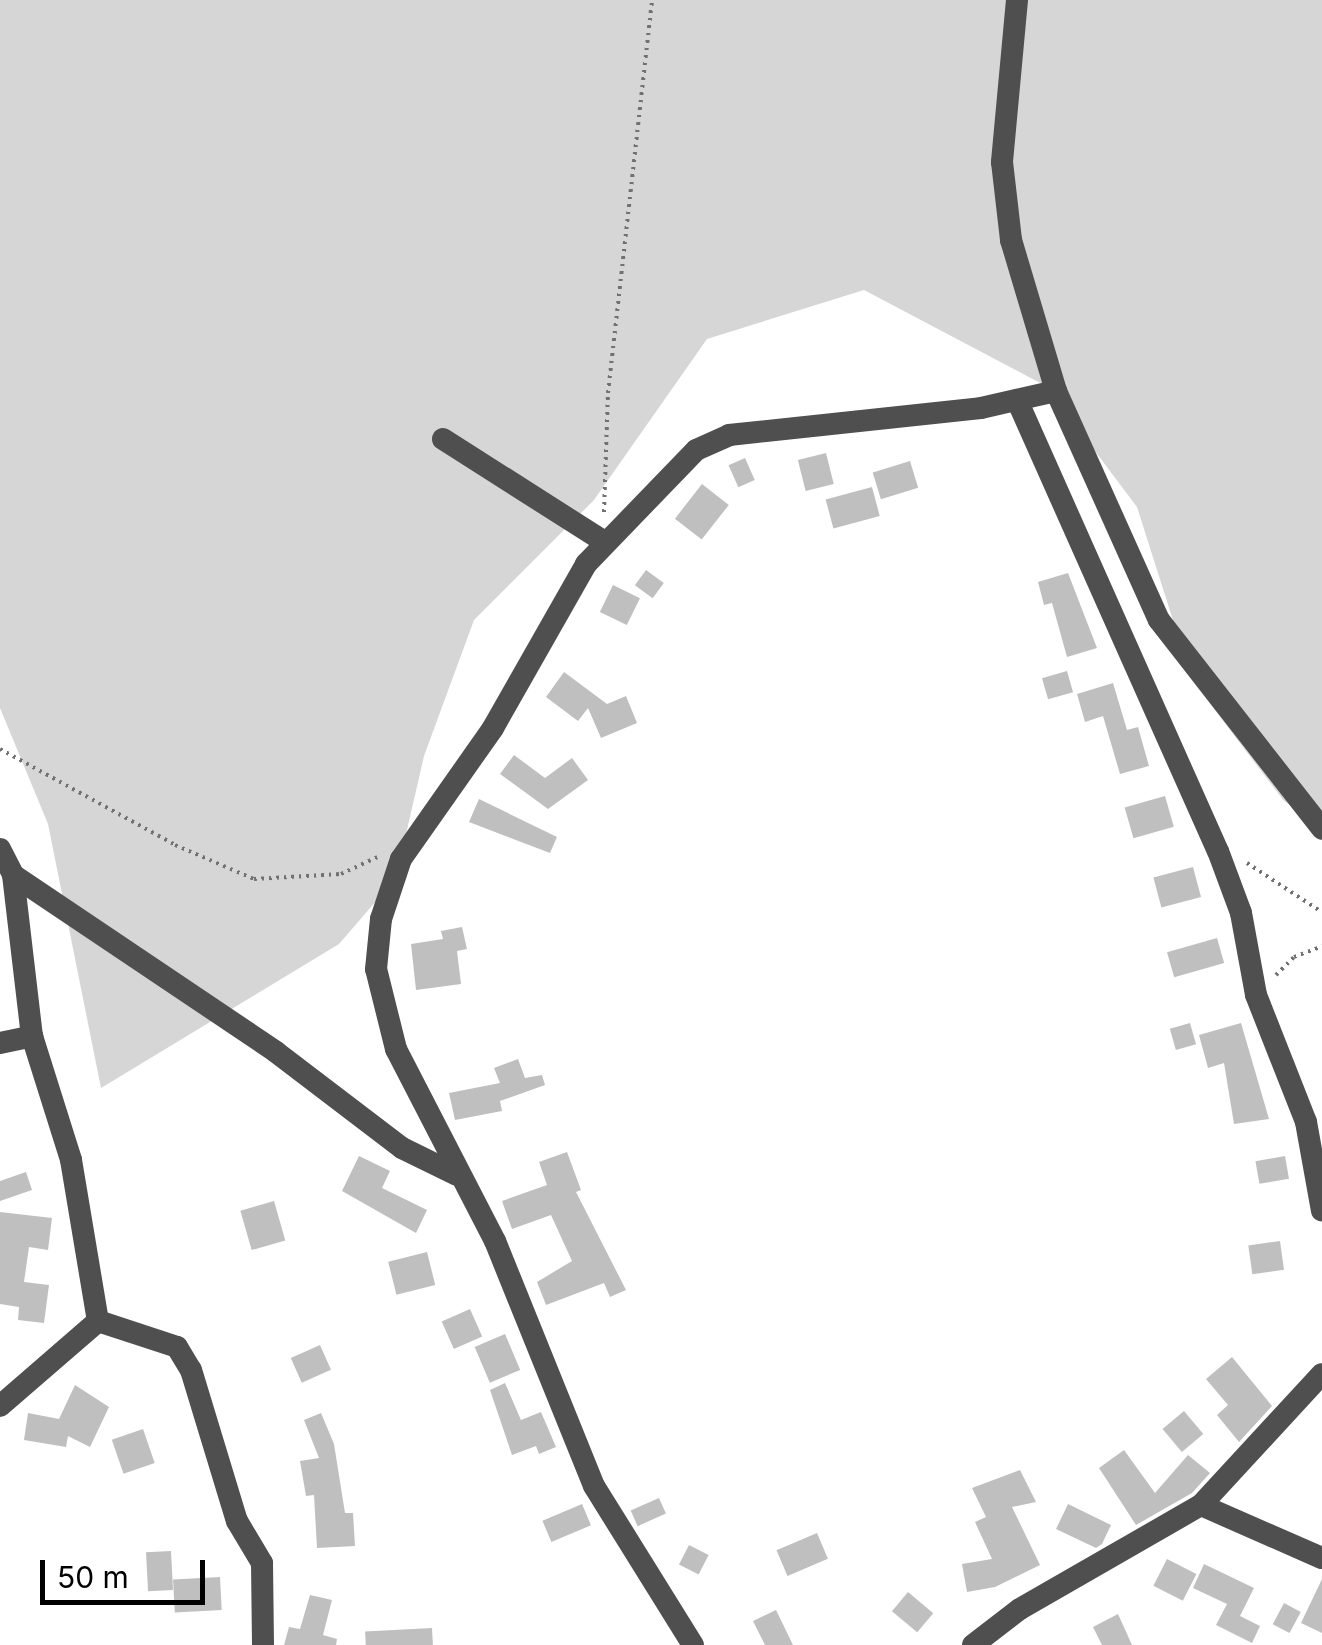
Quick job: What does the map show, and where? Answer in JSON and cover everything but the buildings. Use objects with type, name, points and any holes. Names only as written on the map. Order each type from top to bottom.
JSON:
[{"type":"street","points":[[1017,0],[1002,162],[1012,240],[1056,391],[1159,620],[1322,829]]},
{"type":"street","points":[[693,1645],[594,1486],[496,1241],[457,1175],[396,1049],[376,969],[381,918],[401,859],[493,728],[603,541],[696,450],[728,434],[1017,400],[1056,391]]},
{"type":"street","points":[[1017,400],[1218,851],[1241,914],[1256,995],[1306,1122],[1322,1211]]},
{"type":"street","points":[[443,438],[603,541]]},
{"type":"street","points":[[0,849],[13,876],[32,1036],[71,1160],[98,1322]]},
{"type":"street","points":[[13,876],[249,1033],[402,1148],[457,1175]]},
{"type":"street","points":[[0,1043],[32,1036]]},
{"type":"street","points":[[0,1406],[98,1322]]},
{"type":"street","points":[[98,1322],[177,1346],[191,1370],[237,1521],[262,1563],[263,1645]]},
{"type":"street","points":[[972,1645],[1020,1609],[1201,1505],[1322,1374]]},
{"type":"street","points":[[1201,1505],[1322,1558]]},
{"type":"path","points":[[603,541],[608,393],[652,0]]},
{"type":"path","points":[[0,749],[175,845],[254,880],[341,874],[419,832]]},
{"type":"path","points":[[1218,851],[1322,912]]},
{"type":"path","points":[[1256,995],[1294,957],[1322,946]]},
{"type":"shaded area","points":[[0,0],[1322,0],[1322,826],[1284,801],[1192,680],[1137,507],[1046,386],[864,290],[707,339],[594,500],[474,620],[424,756],[396,878],[339,944],[101,1088],[48,824],[0,708]]}]
